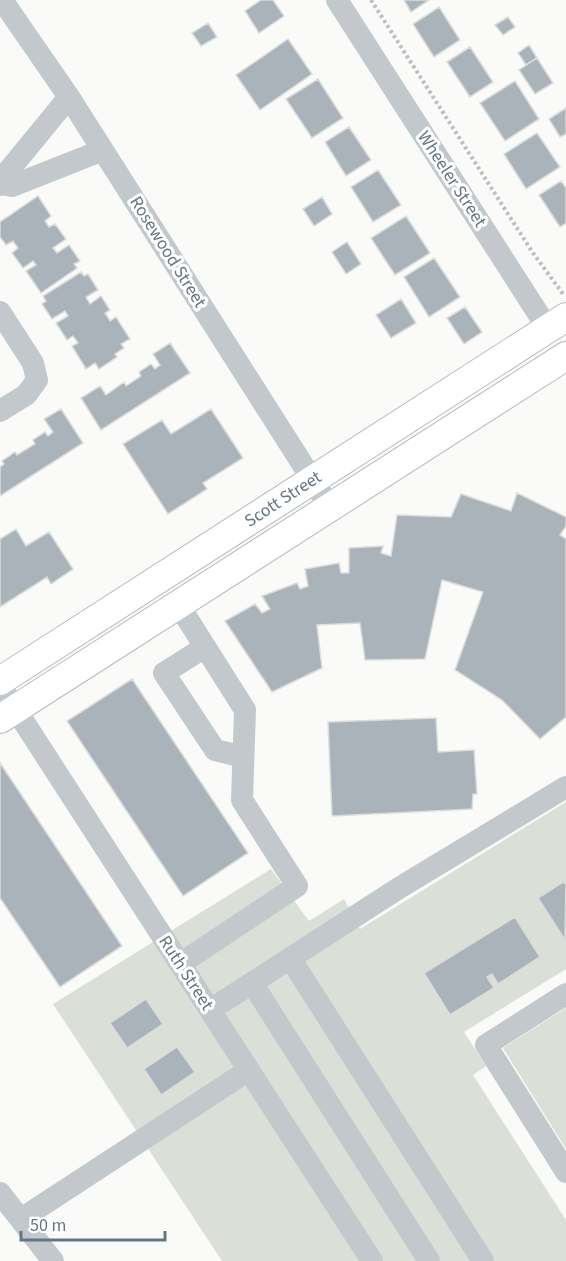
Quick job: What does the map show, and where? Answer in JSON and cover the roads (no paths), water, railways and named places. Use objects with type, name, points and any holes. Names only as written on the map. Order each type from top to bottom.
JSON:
[{"type":"main road","name":"Wheeler Street","points":[[559,314],[566,357]]},
{"type":"main road","name":"Scott Street","points":[[0,683],[313,480],[559,314]]},
{"type":"main road","name":"Scott Street","points":[[8,714],[329,506],[566,357]]},
{"type":"main road","points":[[249,521],[266,547]]},
{"type":"street","name":"Rosewood Street","points":[[2,0],[69,97],[329,506]]},
{"type":"street","name":"Wheeler Street","points":[[338,0],[559,314]]},
{"type":"street","points":[[69,97],[5,175],[1,185],[12,186],[103,150]]},
{"type":"street","points":[[0,312],[33,363],[36,380],[26,395],[0,411]]},
{"type":"street","points":[[178,604],[245,710],[242,800],[297,886],[180,964]]},
{"type":"street","points":[[205,647],[164,673],[215,750],[243,757]]},
{"type":"street","name":"Ruth Street","points":[[0,683],[8,714],[180,964],[372,1261]]},
{"type":"street","points":[[210,1010],[399,888],[566,787]]},
{"type":"street","points":[[290,958],[477,1259]]},
{"type":"street","points":[[252,983],[429,1261]]},
{"type":"street","points":[[566,994],[486,1044],[566,1172]]},
{"type":"street","points":[[21,1219],[249,1070]]},
{"type":"street","points":[[0,1193],[53,1261]]}]
